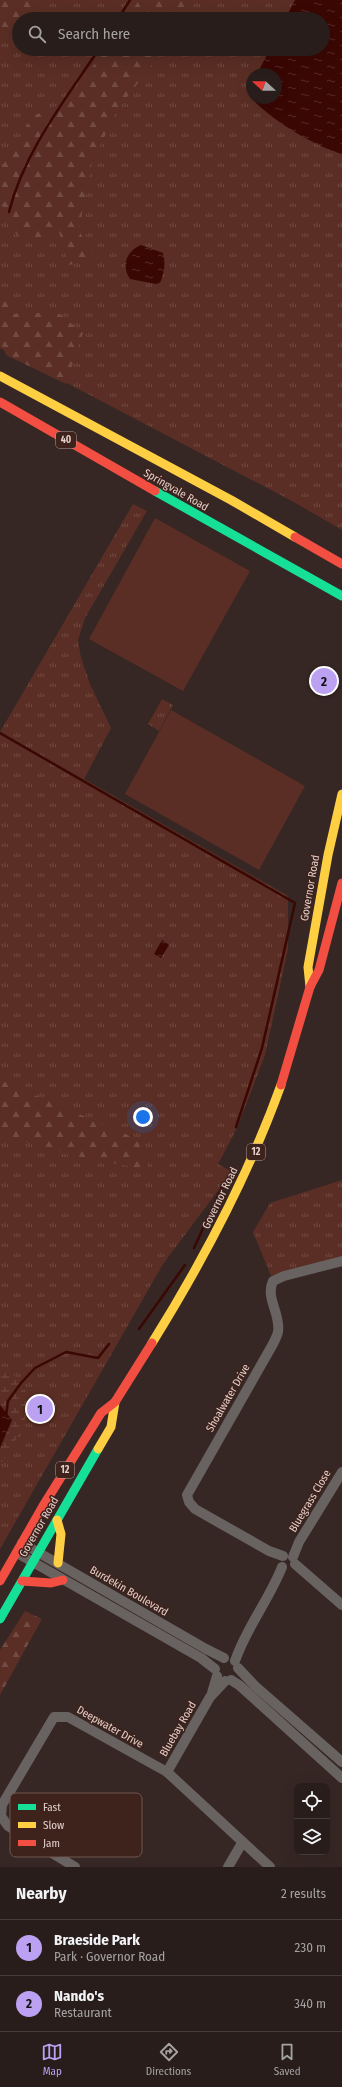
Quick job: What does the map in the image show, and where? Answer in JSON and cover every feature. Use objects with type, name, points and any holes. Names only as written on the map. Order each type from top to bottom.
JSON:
[{"type":"main road","name":"Springvale Road","points":[[0,376],[226,496],[342,564]]},
{"type":"main road","name":"Springvale Road","points":[[0,402],[342,596]]},
{"type":"main road","name":"Governor Road","points":[[310,987],[308,967],[329,850],[342,794]]},
{"type":"main road","name":"Governor Road","points":[[0,1581],[101,1413],[115,1402],[175,1306],[238,1192],[263,1135],[278,1094],[310,987],[319,970],[342,883]]},
{"type":"main road","name":"Governor Road","points":[[0,1619],[111,1427],[115,1402]]},
{"type":"main road","points":[[57,1520],[61,1534],[58,1563]]},
{"type":"main road","points":[[22,1581],[51,1582],[63,1580]]},
{"type":"street","name":"Shoalwater Drive","points":[[287,1562],[194,1509],[189,1502],[188,1495],[273,1344],[278,1332],[277,1318],[270,1295],[270,1288],[273,1281],[284,1276],[342,1261]]},
{"type":"street","name":"Bluegrass Close","points":[[231,1661],[287,1562],[342,1472]]},
{"type":"street","name":"Burdekin Boulevard","points":[[22,1543],[206,1650],[231,1661],[255,1686],[342,1762]]},
{"type":"street","name":"Burdekin Boulevard","points":[[17,1552],[63,1580],[201,1658],[222,1676],[238,1685],[342,1778]]},
{"type":"street","points":[[287,1562],[302,1572],[342,1605]]},
{"type":"street","points":[[231,1661],[236,1675],[222,1676],[217,1662],[231,1661]]},
{"type":"street","name":"Bluebay Road","points":[[167,1772],[222,1676]]},
{"type":"street","name":"Deepwater Drive","points":[[10,1827],[1,1816],[2,1805],[54,1717],[68,1717],[167,1772],[242,1843],[270,1867]]},
{"type":"street","points":[[228,1867],[242,1843]]},
{"type":"street","name":"Deepwater Drive","points":[[59,1857],[75,1867]]},
{"type":"green space","points":[[0,0],[342,0],[342,530],[292,501],[0,348]]},
{"type":"green space","points":[[0,0],[40,0],[49,10],[48,12],[12,12],[12,41],[0,40]]},
{"type":"green space","points":[[139,0],[188,0],[182,12],[131,12]]},
{"type":"green space","points":[[101,56],[159,56],[118,109],[92,162],[79,230],[94,259],[69,265],[59,232],[24,242],[4,220],[1,168],[33,116],[65,102]]},
{"type":"green space","points":[[0,290],[15,314],[57,312],[83,333],[66,384],[6,355],[0,340]]},
{"type":"green space","points":[[133,504],[147,511],[85,618],[78,640],[81,658],[90,684],[111,728],[84,779],[288,896],[288,949],[265,1055],[237,1128],[218,1164],[232,1172],[163,1264],[0,1549],[0,732]]},
{"type":"green space","points":[[155,518],[250,571],[183,691],[89,639]]},
{"type":"green space","points":[[162,699],[173,705],[159,731],[148,724]]},
{"type":"green space","points":[[171,710],[305,786],[259,870],[125,794]]},
{"type":"green space","points":[[0,1080],[137,1139],[149,1170],[66,1154],[0,1134]]},
{"type":"green space","points":[[342,1180],[342,1256],[271,1276],[253,1232],[270,1203]]},
{"type":"green space","points":[[0,1366],[18,1378],[32,1403],[11,1450],[0,1464],[0,1448],[12,1420],[0,1405]]},
{"type":"green space","points":[[25,1611],[42,1619],[0,1695],[0,1650]]},
{"type":"water","points":[[295,0],[342,0],[342,154],[318,145],[282,124],[258,104],[282,104],[282,68],[260,68],[266,56],[330,56],[330,12],[289,12]]},
{"type":"water","points":[[141,245],[163,253],[164,268],[160,283],[156,284],[130,279],[127,274],[126,259],[132,251]]},
{"type":"water","points":[[162,940],[169,945],[161,958],[154,954]]},
{"type":"water","points":[[0,1405],[12,1420],[0,1448]]},
{"type":"waterway","points":[[122,12],[130,0]]},
{"type":"waterway","points":[[9,212],[16,190],[35,148],[47,127],[94,56]]},
{"type":"waterway","points":[[0,733],[295,903],[262,1048],[236,1127]]},
{"type":"waterway","points":[[194,1248],[223,1185]]},
{"type":"waterway","points":[[139,1329],[185,1265]]},
{"type":"waterway","points":[[6,1416],[8,1401],[21,1383],[35,1368],[66,1352],[98,1358],[109,1344]]},
{"type":"traffic: fast","points":[[155,491],[342,596]]},
{"type":"traffic: fast","points":[[0,1619],[98,1449]]},
{"type":"traffic: slow","points":[[0,376],[231,500],[295,537]]},
{"type":"traffic: slow","points":[[310,987],[308,967],[328,855],[342,794]]},
{"type":"traffic: slow","points":[[152,1343],[207,1250],[254,1153],[281,1085]]},
{"type":"traffic: slow","points":[[98,1449],[111,1427],[115,1402]]},
{"type":"traffic: slow","points":[[57,1520],[61,1534],[58,1563]]},
{"type":"traffic: jam","points":[[0,402],[155,491]]},
{"type":"traffic: jam","points":[[295,537],[342,564]]},
{"type":"traffic: jam","points":[[281,1085],[310,987],[319,970],[342,883]]},
{"type":"traffic: jam","points":[[0,1581],[43,1506],[101,1413],[115,1402],[152,1343]]},
{"type":"traffic: jam","points":[[22,1581],[51,1583],[63,1580]]},
{"type":"place","name":"Nando's","points":[[324,681]]},
{"type":"place","name":"Braeside Park","points":[[40,1409]]}]
